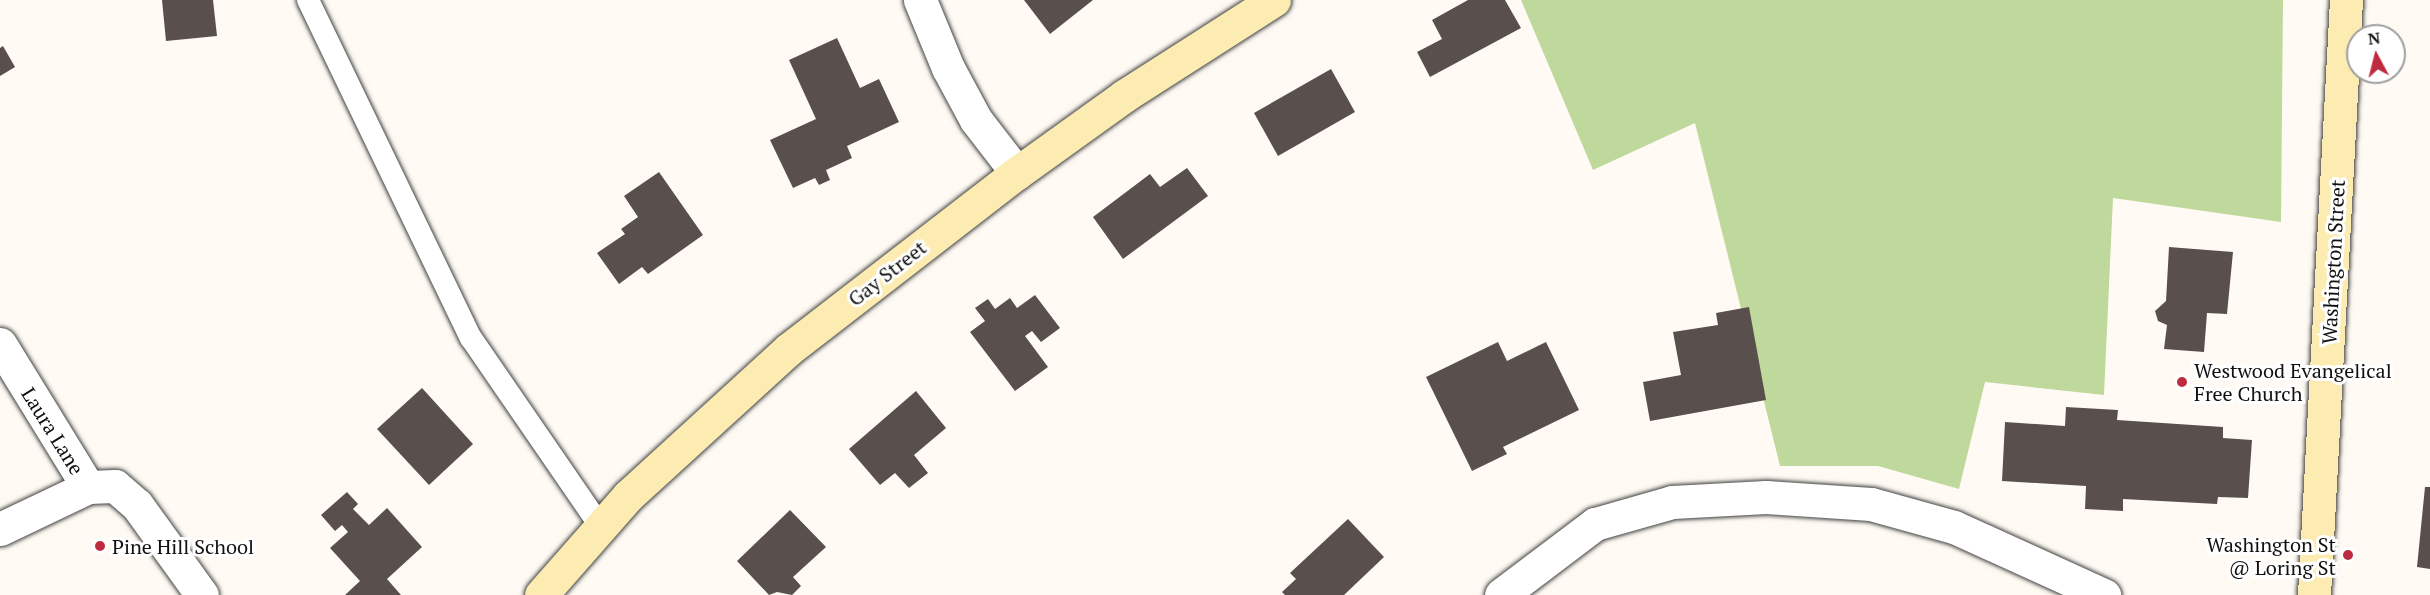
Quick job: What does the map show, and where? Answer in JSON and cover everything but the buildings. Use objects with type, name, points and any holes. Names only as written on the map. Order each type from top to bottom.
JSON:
[{"type":"street","points":[[920,0],[948,68],[976,120],[1017,173]]},
{"type":"street","name":"Gay Street","points":[[542,595],[628,496],[789,349],[1017,173],[1124,96],[1274,0]]},
{"type":"street","name":"Washington Street","points":[[2314,595],[2346,0]]},
{"type":"street","name":"Laura Lane","points":[[0,344],[88,487]]},
{"type":"street","name":"Laura Lane","points":[[0,529],[88,487],[115,486],[137,505],[202,595]]},
{"type":"street","points":[[1500,595],[1596,524],[1672,502],[1766,497],[1871,504],[1954,527],[2104,595]]},
{"type":"lane","points":[[308,0],[471,338],[601,527]]},
{"type":"green space","points":[[1521,0],[2283,0],[2281,222],[2113,198],[2104,395],[1985,382],[1959,489],[1878,466],[1780,466],[1695,123],[1593,170]]},
{"type":"place","name":"Westwood Evangelical Free Church","points":[[2182,382]]},
{"type":"place","name":"Pine Hill School","points":[[100,546]]},
{"type":"place","name":"Washington St @ Loring St","points":[[2348,555]]}]
